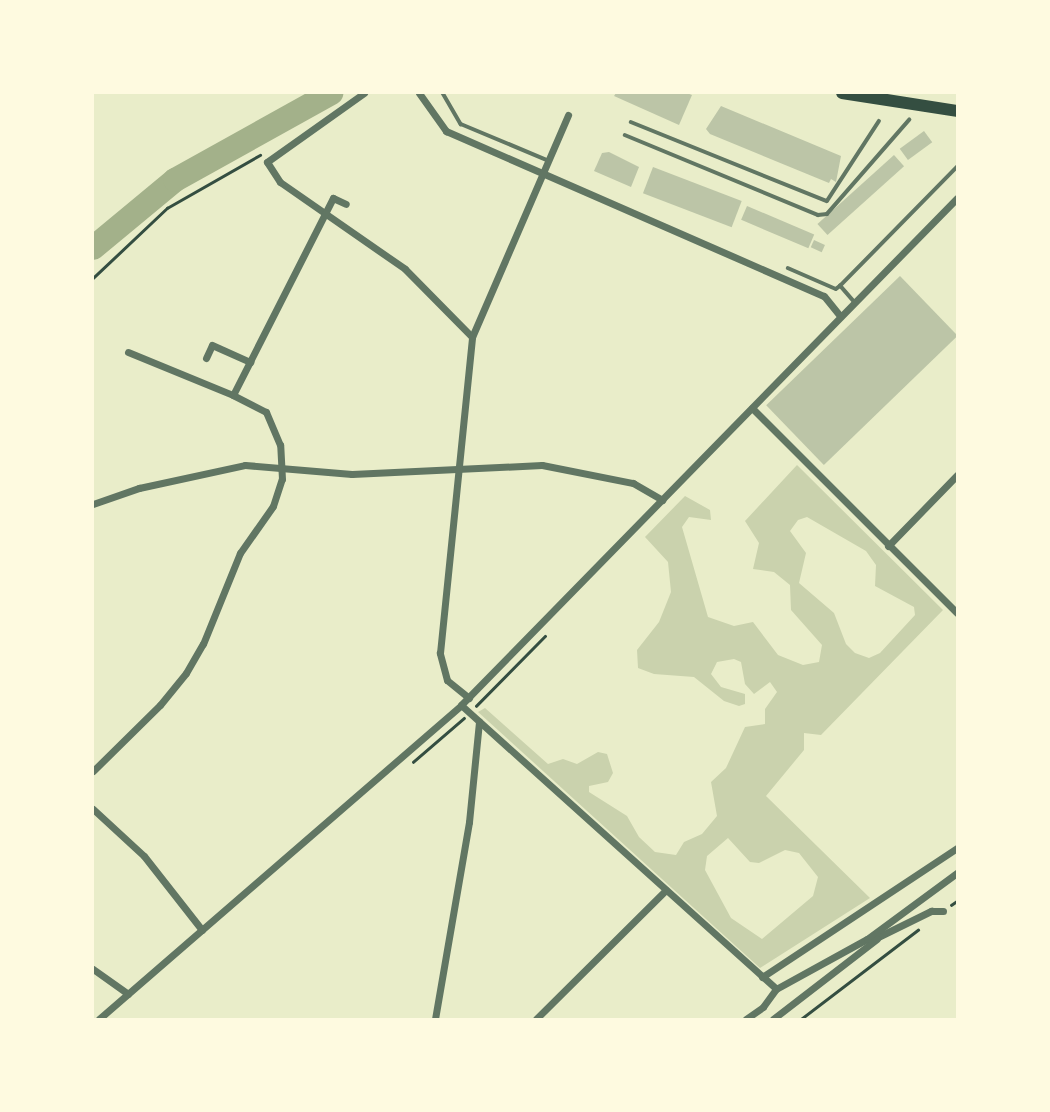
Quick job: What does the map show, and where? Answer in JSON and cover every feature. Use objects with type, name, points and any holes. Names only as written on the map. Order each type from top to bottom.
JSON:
[{"type":"highway","points":[[842,93],[957,111]]},
{"type":"street","points":[[364,93],[267,162],[280,182],[405,270],[472,337]]},
{"type":"street","points":[[419,93],[446,131],[824,296],[840,316]]},
{"type":"street","points":[[469,698],[447,680],[440,653],[472,337],[540,174],[568,115]]},
{"type":"street","points":[[233,396],[333,198],[346,204]]},
{"type":"street","points":[[99,1019],[469,698],[957,198]]},
{"type":"street","points":[[206,358],[212,345],[250,362]]},
{"type":"street","points":[[93,771],[186,673],[203,644],[240,552],[273,506],[282,471],[280,445],[267,412],[128,352]]},
{"type":"street","points":[[752,408],[888,546],[955,607]]},
{"type":"street","points":[[93,504],[245,465],[282,471],[459,471],[554,466],[633,483],[662,500]]},
{"type":"street","points":[[888,546],[957,475]]},
{"type":"street","points":[[461,705],[776,989]]},
{"type":"street","points":[[435,1019],[469,822],[479,721]]},
{"type":"street","points":[[93,809],[144,856],[202,930]]},
{"type":"street","points":[[762,977],[957,848]]},
{"type":"street","points":[[746,1019],[763,1007],[776,989],[867,939],[957,873]]},
{"type":"street","points":[[536,1019],[666,890]]},
{"type":"street","points":[[773,1019],[877,939],[931,911],[943,911]]},
{"type":"street","points":[[867,939],[877,939]]},
{"type":"street","points":[[93,970],[128,994]]},
{"type":"lane","points":[[443,93],[461,124],[547,160]]},
{"type":"lane","points":[[625,135],[818,215],[827,214],[908,120]]},
{"type":"lane","points":[[631,122],[827,201],[879,121]]},
{"type":"lane","points":[[788,268],[836,289],[957,167]]},
{"type":"lane","points":[[840,286],[854,302]]},
{"type":"path","points":[[93,278],[181,198],[272,149]]},
{"type":"path","points":[[943,911],[957,901]]},
{"type":"path","points":[[801,1019],[921,927]]},
{"type":"green space","points":[[797,465],[943,610],[821,735],[804,733],[804,750],[766,796],[870,898],[760,968],[478,712],[485,708],[548,764],[563,759],[577,764],[598,752],[607,754],[613,773],[608,782],[589,786],[589,792],[627,816],[639,837],[655,852],[676,855],[684,842],[702,834],[717,816],[711,782],[726,768],[745,727],[765,724],[765,709],[777,692],[770,682],[754,694],[745,684],[741,662],[734,659],[717,662],[711,674],[721,687],[745,694],[745,704],[739,706],[724,701],[694,677],[654,674],[638,668],[637,650],[659,622],[671,592],[668,562],[645,537],[685,496],[710,510],[711,520],[689,517],[682,527],[708,617],[734,626],[753,622],[778,655],[803,665],[819,662],[822,645],[791,610],[790,585],[774,572],[753,569],[759,543],[745,521]],"holes":[[[807,517],[866,551],[876,565],[875,586],[914,607],[915,615],[880,653],[869,658],[855,653],[846,644],[834,613],[799,583],[806,553],[790,531],[798,520]],[[728,838],[750,862],[759,863],[785,850],[799,853],[818,877],[813,896],[762,939],[731,918],[705,870],[707,856]]]},
{"type":"building","points":[[616,93],[692,95],[679,125],[614,96]]},
{"type":"building","points":[[721,106],[841,156],[836,182],[831,179],[829,183],[710,134],[706,129]]},
{"type":"building","points":[[924,131],[932,142],[908,160],[900,149]]},
{"type":"building","points":[[609,152],[639,167],[631,187],[594,171],[602,153]]},
{"type":"building","points":[[894,155],[904,166],[827,235],[817,224]]},
{"type":"building","points":[[653,167],[742,201],[732,227],[643,193]]},
{"type":"building","points":[[747,206],[814,235],[808,248],[741,220]]},
{"type":"building","points":[[814,240],[825,245],[822,252],[811,247]]},
{"type":"building","points":[[900,276],[957,336],[824,465],[766,405]]},
{"type":"waterway","points":[[93,248],[175,180],[331,93]]}]
